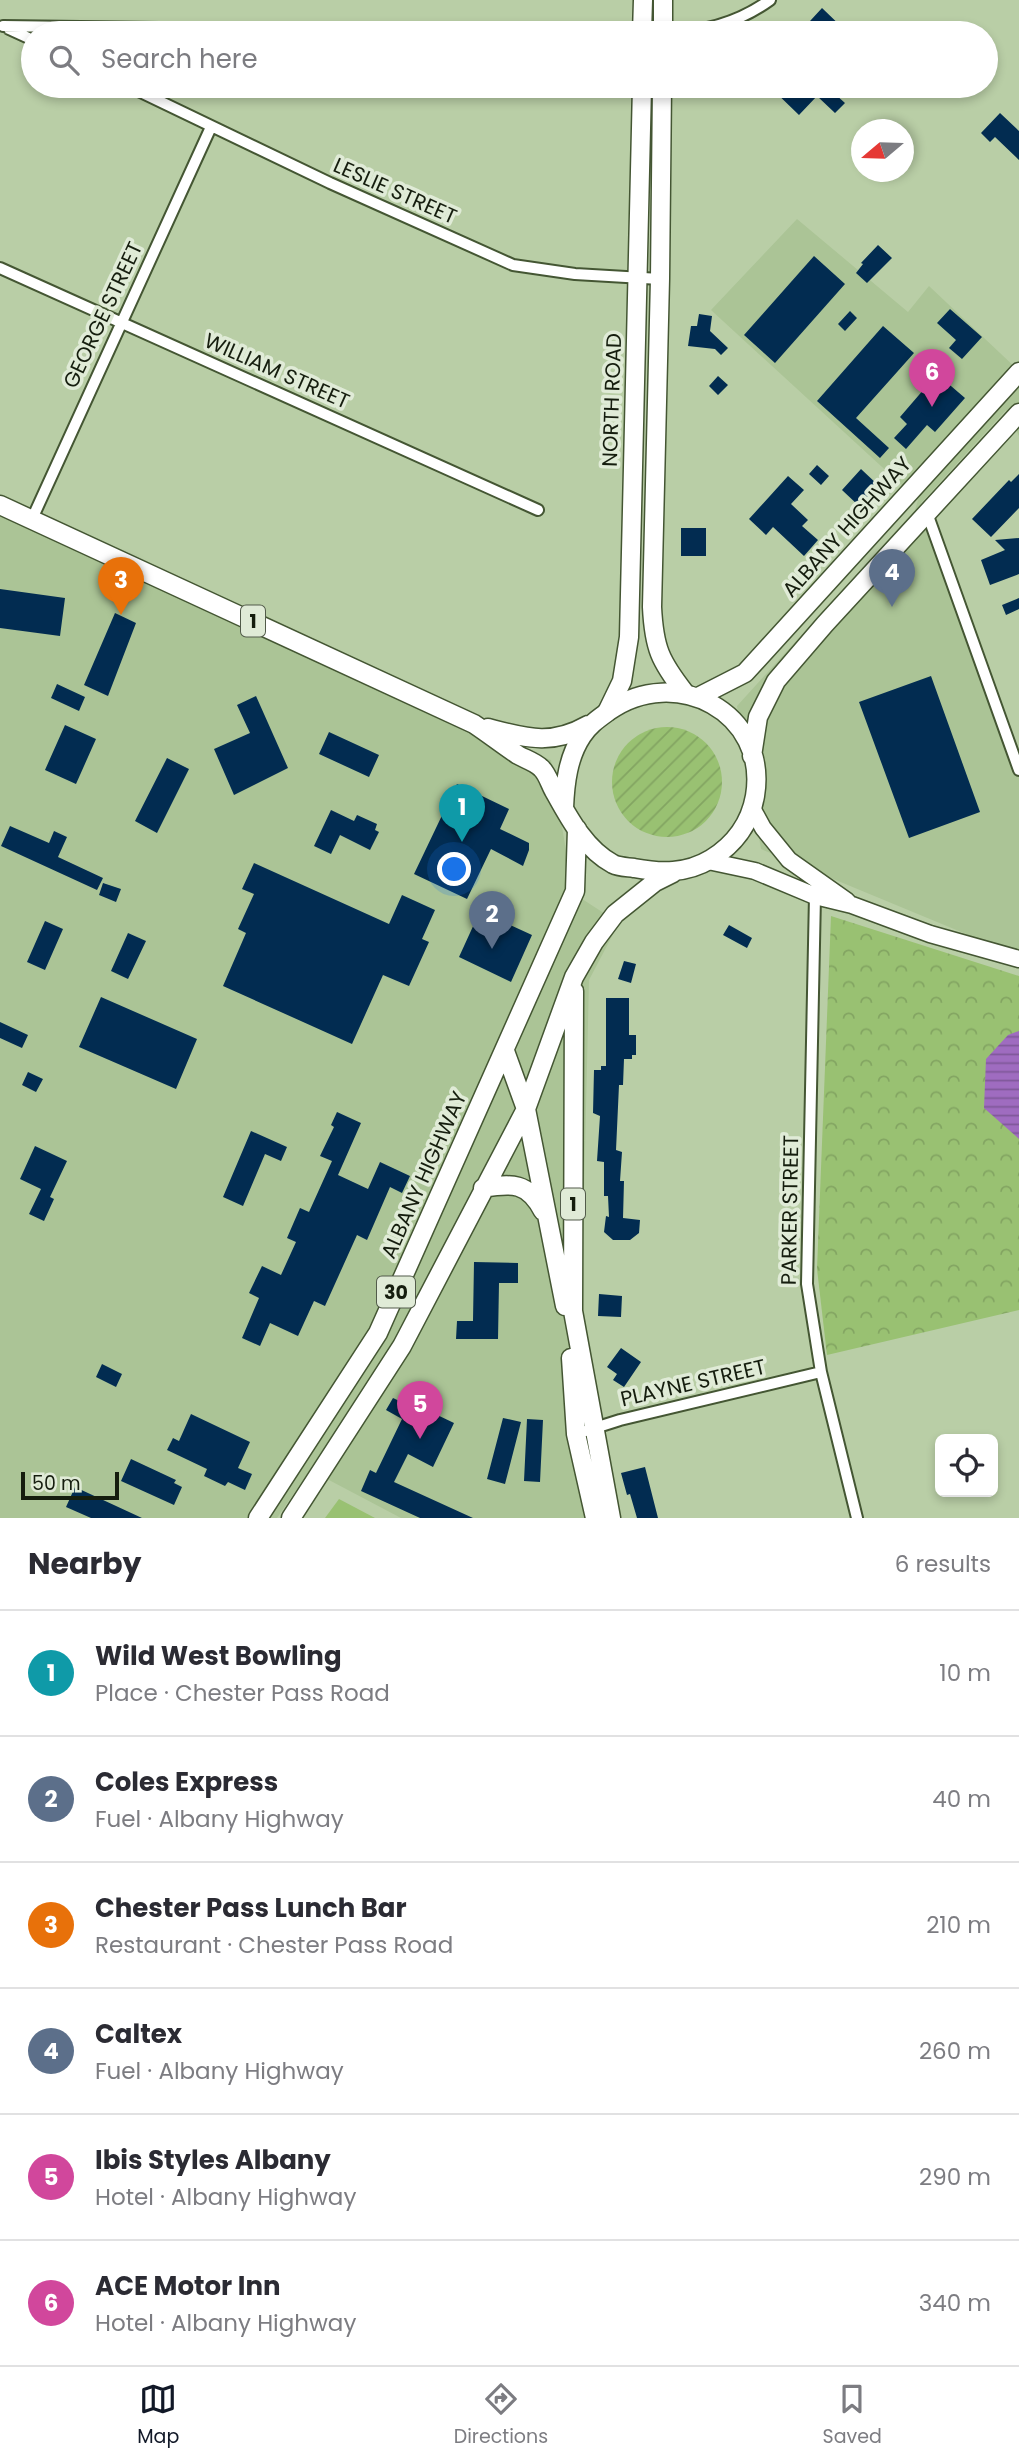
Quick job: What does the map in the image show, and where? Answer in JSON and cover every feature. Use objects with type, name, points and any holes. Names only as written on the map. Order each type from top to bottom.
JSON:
[{"type":"main road","points":[[642,21],[643,0]]},
{"type":"main road","points":[[663,0],[663,21]]},
{"type":"main road","name":"NORTH ROAD","points":[[600,717],[622,681],[629,637],[642,98]]},
{"type":"main road","points":[[662,98],[653,634],[657,652],[670,674],[691,695]]},
{"type":"main road","name":"ALBANY HIGHWAY","points":[[691,695],[745,673],[1019,372]]},
{"type":"main road","points":[[752,756],[758,718],[776,681],[1019,413]]},
{"type":"main road","name":"1","points":[[0,505],[474,724],[527,738],[548,739],[572,734],[631,698],[671,691],[710,703],[732,720],[740,731],[752,756],[757,782],[752,808],[739,835],[729,847],[708,861],[655,882],[615,914],[574,977],[573,1311],[611,1518]]},
{"type":"main road","points":[[564,808],[569,766],[580,737],[600,717]]},
{"type":"main road","name":"1","points":[[474,724],[541,768],[577,830],[592,850],[615,866],[673,873]]},
{"type":"main road","points":[[752,808],[763,828],[789,860],[852,905]]},
{"type":"main road","name":"ALBANY HIGHWAY","points":[[258,1518],[378,1333],[575,891],[577,830]]},
{"type":"main road","points":[[708,861],[755,871],[815,896],[852,905],[930,934],[1019,959]]},
{"type":"main road","name":"30","points":[[291,1518],[402,1346],[526,1109],[574,977]]},
{"type":"main road","name":"1","points":[[505,1051],[526,1109],[549,1223],[570,1333],[576,1434],[595,1518]]},
{"type":"main road","points":[[483,1188],[508,1184],[523,1187],[538,1202],[549,1223]]},
{"type":"main road","points":[[378,1333],[402,1346]]},
{"type":"street","points":[[731,21],[750,14],[770,0]]},
{"type":"street","points":[[2,25],[21,26]]},
{"type":"street","points":[[2,25],[21,34]]},
{"type":"street","name":"LESLIE STREET","points":[[152,98],[513,265],[575,274],[660,279]]},
{"type":"street","name":"GEORGE STREET","points":[[32,519],[211,127]]},
{"type":"street","name":"WILLIAM STREET","points":[[0,268],[538,510]]},
{"type":"street","points":[[927,513],[1019,770]]},
{"type":"street","name":"PARKER STREET","points":[[815,896],[806,1263],[809,1306],[821,1372],[857,1518]]},
{"type":"street","name":"PLAYNE STREET","points":[[576,1434],[821,1372]]},
{"type":"shaded area","points":[[797,219],[908,312],[929,286],[1019,371],[1019,436],[1006,410],[921,503],[1019,771],[1019,956],[761,849],[737,706],[915,510],[918,500],[711,310]]},
{"type":"shaded area","points":[[0,512],[468,733],[551,760],[573,893],[619,923],[589,980],[581,1321],[611,1518],[401,1518],[310,1470],[277,1518],[0,1518]]},
{"type":"shaded area","points":[[1019,1031],[1019,1139],[984,1108],[986,1059],[1008,1035]]},
{"type":"green space","points":[[667,727],[688,731],[706,743],[718,761],[722,782],[718,803],[706,821],[688,833],[667,837],[646,833],[628,821],[616,803],[612,782],[616,761],[628,743],[646,731]]},
{"type":"green space","points":[[831,916],[1019,976],[1019,1310],[827,1355],[817,1269]]},
{"type":"green space","points":[[339,1499],[375,1518],[325,1518]]},
{"type":"building","points":[[822,8],[836,21],[810,21]]},
{"type":"building","points":[[781,98],[815,98],[799,115]]},
{"type":"building","points":[[819,98],[839,98],[845,103],[835,113]]},
{"type":"building","points":[[1000,113],[1019,131],[1019,160],[995,137],[990,142],[981,133]]},
{"type":"building","points":[[878,245],[892,258],[867,283],[856,273],[863,264],[861,263]]},
{"type":"building","points":[[814,256],[845,284],[775,363],[744,335]]},
{"type":"building","points":[[950,309],[982,337],[962,359],[949,348],[956,340],[937,323]]},
{"type":"building","points":[[850,311],[857,318],[845,331],[838,324]]},
{"type":"building","points":[[699,314],[712,316],[710,331],[728,348],[721,355],[715,349],[688,346],[691,326],[697,326]]},
{"type":"building","points":[[883,326],[914,353],[856,418],[889,448],[880,458],[817,401]]},
{"type":"building","points":[[937,374],[965,398],[935,432],[927,425],[906,449],[894,438],[907,424],[900,417]]},
{"type":"building","points":[[718,376],[728,385],[718,395],[709,386]]},
{"type":"building","points":[[817,465],[829,476],[821,485],[809,474]]},
{"type":"building","points":[[861,469],[878,485],[859,506],[842,490]]},
{"type":"building","points":[[1019,474],[1019,508],[991,537],[972,519],[1009,480],[1011,482]]},
{"type":"building","points":[[788,476],[804,490],[791,504],[808,520],[802,526],[818,540],[804,556],[773,527],[766,535],[749,519]]},
{"type":"building","points":[[681,528],[706,528],[706,556],[681,556]]},
{"type":"building","points":[[1019,538],[1019,574],[990,585],[981,560],[1005,550],[995,540]]},
{"type":"building","points":[[0,589],[65,598],[60,636],[0,628]]},
{"type":"building","points":[[1019,598],[1019,609],[1006,615],[1002,605]]},
{"type":"building","points":[[115,613],[136,623],[108,696],[84,685]]},
{"type":"building","points":[[931,676],[980,812],[909,838],[859,702]]},
{"type":"building","points":[[57,684],[85,697],[79,711],[51,698]]},
{"type":"building","points":[[256,696],[288,768],[234,795],[214,749],[250,733],[237,705]]},
{"type":"building","points":[[65,725],[96,739],[76,784],[45,770]]},
{"type":"building","points":[[329,732],[379,755],[369,777],[319,754]]},
{"type":"building","points":[[167,758],[189,769],[157,833],[135,821]]},
{"type":"building","points":[[457,784],[509,809],[500,829],[529,843],[523,866],[491,849],[467,899],[414,874]]},
{"type":"building","points":[[331,810],[354,821],[357,815],[377,824],[375,830],[379,832],[370,850],[340,835],[331,854],[314,846]]},
{"type":"building","points":[[10,826],[49,843],[54,831],[67,837],[58,857],[103,878],[97,890],[1,846]]},
{"type":"building","points":[[254,863],[389,924],[402,895],[435,910],[422,939],[429,942],[409,986],[383,975],[352,1044],[223,986],[246,933],[238,929],[254,894],[242,889]]},
{"type":"building","points":[[103,883],[121,889],[116,902],[99,895]]},
{"type":"building","points":[[480,911],[532,935],[511,982],[459,957]]},
{"type":"building","points":[[45,921],[63,929],[45,970],[27,962]]},
{"type":"building","points":[[729,925],[752,938],[747,948],[723,935]]},
{"type":"building","points":[[128,933],[146,941],[128,979],[111,971]]},
{"type":"building","points":[[624,961],[636,964],[631,983],[618,979]]},
{"type":"building","points":[[101,997],[197,1039],[176,1089],[79,1047]]},
{"type":"building","points":[[606,998],[629,998],[629,1035],[636,1035],[636,1055],[632,1055],[632,1059],[624,1059],[623,1085],[619,1085],[616,1150],[622,1152],[620,1181],[624,1181],[623,1218],[640,1220],[639,1233],[630,1240],[613,1240],[604,1232],[606,1216],[609,1217],[608,1196],[604,1196],[604,1162],[597,1161],[600,1116],[593,1113],[594,1070],[601,1070],[601,1066],[606,1066]]},
{"type":"building","points":[[0,1022],[28,1035],[22,1048],[0,1038]]},
{"type":"building","points":[[28,1072],[43,1079],[36,1092],[22,1085]]},
{"type":"building","points":[[337,1112],[361,1123],[338,1175],[368,1189],[380,1162],[410,1176],[402,1193],[390,1187],[367,1240],[357,1235],[325,1306],[314,1301],[298,1336],[270,1323],[260,1346],[242,1338],[259,1298],[249,1293],[262,1266],[281,1275],[296,1242],[287,1238],[300,1208],[309,1212],[332,1161],[320,1156],[334,1127],[331,1125]]},
{"type":"building","points":[[251,1131],[287,1147],[281,1161],[265,1154],[243,1206],[223,1197]]},
{"type":"building","points":[[35,1146],[67,1161],[50,1197],[54,1199],[44,1221],[29,1214],[41,1189],[20,1179]]},
{"type":"building","points":[[474,1262],[518,1263],[518,1283],[499,1283],[498,1339],[456,1339],[457,1321],[473,1321]]},
{"type":"building","points":[[599,1294],[622,1296],[621,1317],[598,1316]]},
{"type":"building","points":[[621,1348],[641,1362],[624,1387],[613,1380],[617,1374],[607,1367]]},
{"type":"building","points":[[102,1364],[122,1374],[116,1387],[96,1377]]},
{"type":"building","points":[[419,1388],[438,1398],[431,1412],[454,1423],[433,1467],[408,1454],[394,1482],[473,1518],[420,1518],[361,1491],[370,1470],[376,1473],[402,1419],[386,1410],[393,1398],[410,1406]]},
{"type":"building","points":[[191,1414],[250,1442],[238,1468],[252,1474],[245,1490],[228,1482],[225,1486],[204,1476],[207,1469],[167,1450],[173,1438],[179,1441]]},
{"type":"building","points":[[503,1418],[521,1422],[505,1484],[487,1479]]},
{"type":"building","points":[[527,1419],[543,1420],[540,1482],[524,1481]]},
{"type":"building","points":[[131,1459],[176,1480],[174,1483],[182,1487],[174,1505],[121,1481]]},
{"type":"building","points":[[645,1467],[658,1518],[637,1518],[621,1473]]},
{"type":"building","points":[[75,1487],[142,1518],[91,1518],[66,1507]]},
{"type":"place","name":"ACE Motor Inn","points":[[932,407]]},
{"type":"place","name":"Caltex","points":[[892,607]]},
{"type":"place","name":"Chester Pass Lunch Bar","points":[[121,615]]},
{"type":"place","name":"Wild West Bowling","points":[[462,842]]},
{"type":"place","name":"Coles Express","points":[[492,949]]},
{"type":"place","name":"Ibis Styles Albany","points":[[420,1439]]}]
